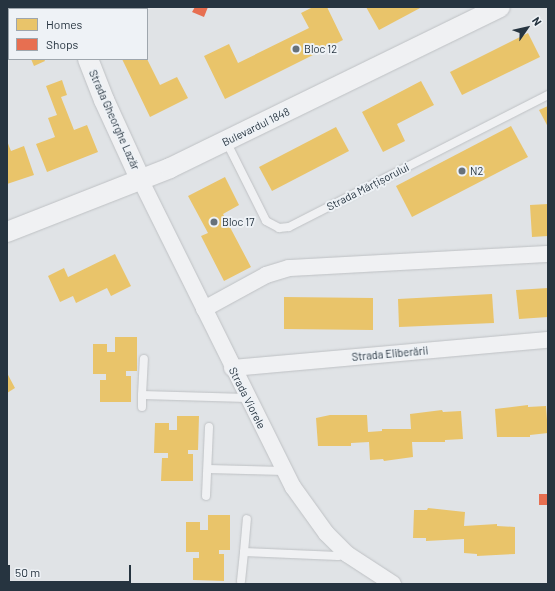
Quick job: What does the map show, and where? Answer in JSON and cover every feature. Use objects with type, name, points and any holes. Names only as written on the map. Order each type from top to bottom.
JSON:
[{"type":"street","name":"Bulevardul 1848","points":[[7,232],[141,181],[226,141],[492,9]]},
{"type":"street","name":"Strada Gheorghe Lazăr","points":[[88,60],[104,100],[141,181]]},
{"type":"street","name":"Strada Viorele","points":[[141,181],[284,471],[308,509],[347,554],[393,584]]},
{"type":"street","points":[[204,309],[266,275],[288,268],[548,254]]},
{"type":"street","name":"Strada Eliberării","points":[[232,368],[548,340]]},
{"type":"lane","name":"Strada Mărțișorului","points":[[226,141],[266,221],[280,228],[290,227],[548,95]]},
{"type":"lane","points":[[142,407],[144,359]]},
{"type":"lane","points":[[142,395],[247,398]]},
{"type":"lane","points":[[206,496],[209,427]]},
{"type":"lane","points":[[208,469],[284,471]]},
{"type":"lane","points":[[241,581],[247,520]]},
{"type":"lane","points":[[244,552],[338,556],[347,554]]},
{"type":"building: Homes","points":[[134,7],[134,8],[107,8]]},
{"type":"building: Homes","name":"Bloc 12","points":[[313,7],[327,7],[343,40],[225,99],[204,56],[229,44],[238,63],[309,28],[301,13]]},
{"type":"building: Homes","points":[[366,7],[422,7],[379,30]]},
{"type":"building: Homes","points":[[8,26],[7,58],[7,27]]},
{"type":"building: Homes","points":[[528,33],[540,57],[462,95],[450,72]]},
{"type":"building: Homes","points":[[31,60],[44,60],[45,61],[34,66]]},
{"type":"building: Homes","points":[[122,60],[148,60],[160,85],[177,77],[188,98],[150,117]]},
{"type":"building: Homes","points":[[62,80],[67,95],[61,97],[74,130],[87,125],[98,152],[47,172],[36,144],[55,137],[48,118],[57,115],[46,86]]},
{"type":"building: Homes","points":[[421,81],[434,105],[397,124],[405,141],[383,152],[362,112]]},
{"type":"building: Homes","points":[[548,106],[548,127],[539,110]]},
{"type":"building: Homes","name":"N2","points":[[511,126],[528,157],[412,217],[396,186]]},
{"type":"building: Homes","points":[[336,127],[349,151],[272,191],[259,167]]},
{"type":"building: Homes","points":[[7,141],[11,151],[24,146],[34,175],[7,184]]},
{"type":"building: Homes","name":"Bloc 17","points":[[225,177],[239,205],[223,214],[251,267],[224,281],[201,236],[208,233],[188,196]]},
{"type":"building: Homes","points":[[548,204],[548,236],[532,237],[530,205]]},
{"type":"building: Homes","points":[[115,254],[131,286],[111,296],[107,288],[76,303],[73,296],[60,302],[48,276],[64,268],[68,277]]},
{"type":"building: Homes","points":[[548,288],[548,317],[519,319],[516,290]]},
{"type":"building: Homes","points":[[492,294],[494,323],[399,327],[398,299]]},
{"type":"building: Homes","points":[[284,297],[373,298],[373,330],[284,329]]},
{"type":"building: Homes","points":[[115,337],[137,337],[137,371],[126,371],[126,376],[131,376],[131,402],[100,402],[100,380],[106,380],[106,374],[93,374],[93,344],[107,344],[107,352],[115,352]]},
{"type":"building: Homes","points":[[7,373],[15,388],[7,393]]},
{"type":"building: Homes","points":[[528,405],[528,407],[546,406],[548,433],[530,435],[530,437],[497,437],[495,409]]},
{"type":"building: Homes","points":[[442,410],[443,412],[461,411],[463,439],[445,440],[445,442],[412,442],[413,457],[384,461],[383,459],[370,460],[369,442],[351,443],[351,446],[318,446],[316,418],[330,415],[367,415],[368,432],[382,431],[382,429],[411,429],[410,414]]},
{"type":"building: Homes","points":[[177,416],[199,416],[198,450],[188,450],[188,454],[193,454],[193,481],[161,481],[162,458],[168,458],[168,453],[154,453],[155,423],[169,423],[169,430],[177,430]]},
{"type":"building: Homes","points":[[428,508],[465,512],[464,526],[497,524],[497,526],[515,527],[515,554],[477,556],[477,554],[464,553],[464,539],[426,541],[426,538],[413,538],[414,510],[427,510]]},
{"type":"building: Homes","points":[[208,515],[230,515],[230,550],[219,550],[219,554],[224,554],[224,581],[193,580],[193,558],[199,558],[199,552],[186,552],[186,522],[200,522],[200,530],[208,530]]},
{"type":"building: Shops","points":[[195,7],[208,7],[204,17],[192,12]]},
{"type":"building: Shops","points":[[539,494],[548,494],[548,505],[539,505]]},
{"type":"place","name":"Bloc 12","points":[[296,49]]},
{"type":"place","name":"N2","points":[[462,171]]},
{"type":"place","name":"Bloc 17","points":[[214,222]]}]
